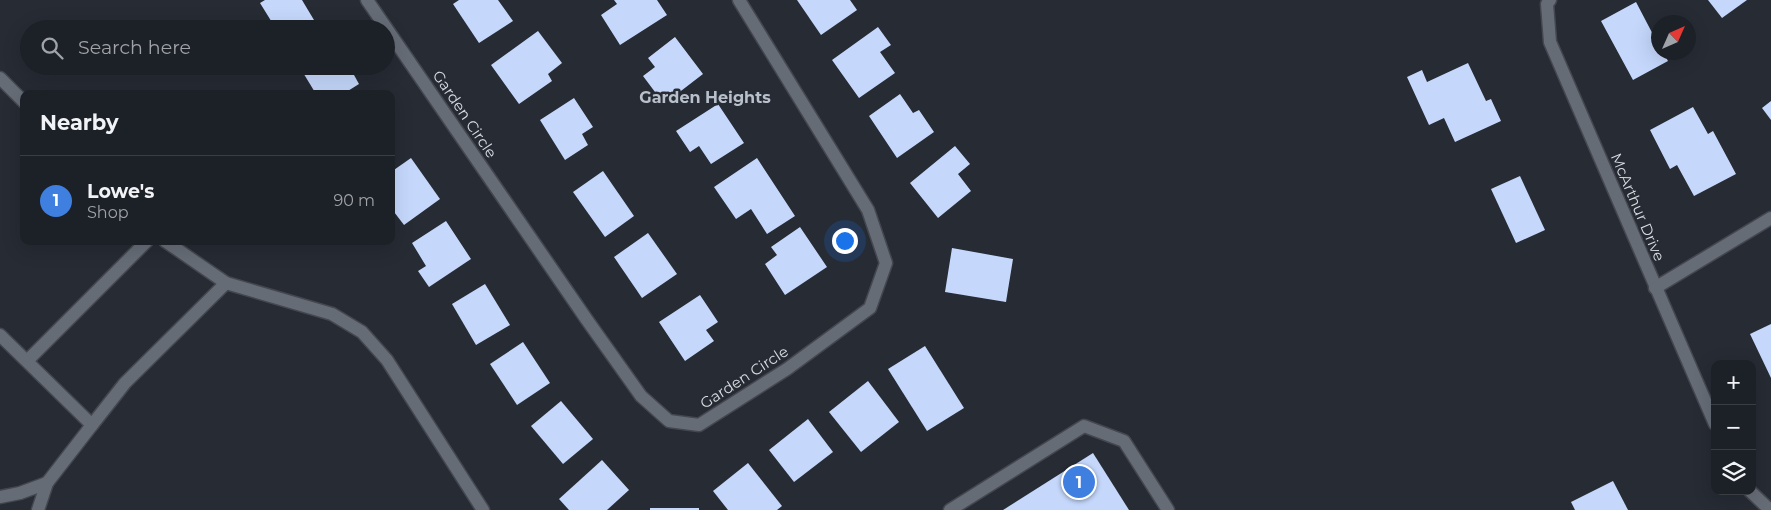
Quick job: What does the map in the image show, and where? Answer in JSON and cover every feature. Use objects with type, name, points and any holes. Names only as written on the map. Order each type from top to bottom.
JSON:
[{"type":"street","name":"Garden Circle","points":[[367,0],[381,20]]},
{"type":"street","name":"Garden Circle","points":[[395,41],[641,396],[668,421],[699,426],[787,369],[870,308],[886,262],[868,210],[739,0]]},
{"type":"street","name":"McArthur Drive","points":[[1550,0],[1547,4],[1550,42],[1711,415]]},
{"type":"street","points":[[0,78],[20,98]]},
{"type":"street","points":[[1655,288],[1771,218]]},
{"type":"street","points":[[27,361],[143,245]]},
{"type":"street","points":[[171,245],[226,282],[332,314],[362,332],[387,360],[483,510]]},
{"type":"street","points":[[38,510],[48,483],[125,383],[226,282]]},
{"type":"street","points":[[0,335],[92,426]]},
{"type":"street","points":[[950,510],[1084,426],[1124,441],[1168,510]]},
{"type":"street","points":[[0,498],[48,483]]},
{"type":"street","points":[[1754,495],[1770,510]]},
{"type":"building","points":[[265,0],[302,0],[314,20],[271,20],[260,3]]},
{"type":"building","points":[[459,0],[498,0],[513,21],[479,43],[453,4]]},
{"type":"building","points":[[614,0],[657,0],[667,15],[620,45],[601,15],[617,4]]},
{"type":"building","points":[[797,0],[850,0],[857,10],[821,35]]},
{"type":"building","points":[[1708,0],[1747,0],[1722,18]]},
{"type":"building","points":[[1636,2],[1651,31],[1651,60],[1668,61],[1633,80],[1601,21]]},
{"type":"building","points":[[878,27],[891,45],[880,52],[895,73],[859,98],[832,60]]},
{"type":"building","points":[[538,31],[562,63],[548,74],[552,81],[519,104],[491,65]]},
{"type":"building","points":[[675,37],[703,74],[664,104],[643,76],[655,67],[648,58]]},
{"type":"building","points":[[1468,63],[1486,101],[1491,99],[1501,121],[1455,142],[1444,118],[1429,125],[1407,77],[1422,70],[1427,82]]},
{"type":"building","points":[[304,75],[354,75],[359,84],[349,90],[314,90]]},
{"type":"building","points":[[900,94],[913,113],[919,110],[934,132],[897,158],[869,116]]},
{"type":"building","points":[[574,98],[593,127],[582,134],[588,145],[565,160],[540,120]]},
{"type":"building","points":[[1771,101],[1771,120],[1762,108]]},
{"type":"building","points":[[718,104],[744,143],[711,164],[699,146],[690,152],[676,131]]},
{"type":"building","points":[[1693,107],[1708,134],[1713,131],[1736,174],[1694,196],[1677,165],[1670,169],[1650,130]]},
{"type":"building","points":[[955,146],[970,164],[958,174],[971,191],[938,218],[910,183]]},
{"type":"building","points":[[411,158],[440,199],[404,225],[395,213],[395,169]]},
{"type":"building","points":[[757,158],[795,216],[767,234],[751,209],[736,219],[714,187]]},
{"type":"building","points":[[603,171],[634,216],[605,237],[573,192]]},
{"type":"building","points":[[1520,176],[1545,230],[1516,243],[1491,189]]},
{"type":"building","points":[[446,221],[471,259],[429,287],[418,271],[426,266],[412,243]]},
{"type":"building","points":[[800,227],[827,267],[785,295],[765,264],[777,255],[771,247]]},
{"type":"building","points":[[648,233],[677,274],[642,298],[614,257]]},
{"type":"building","points":[[952,248],[1013,259],[1006,302],[945,292]]},
{"type":"building","points":[[485,284],[510,325],[476,345],[452,304]]},
{"type":"building","points":[[700,295],[718,322],[706,330],[714,341],[685,361],[659,322]]},
{"type":"building","points":[[1771,324],[1771,378],[1750,334]]},
{"type":"building","points":[[523,342],[550,383],[517,405],[490,364]]},
{"type":"building","points":[[925,346],[964,408],[927,431],[888,369]]},
{"type":"building","points":[[868,381],[899,422],[861,452],[829,412]]},
{"type":"building","points":[[561,401],[593,439],[563,464],[531,426]]},
{"type":"building","points":[[808,419],[833,452],[794,482],[769,450]]},
{"type":"building","points":[[1093,453],[1129,510],[1003,510]]},
{"type":"building","points":[[602,460],[629,490],[607,510],[569,510],[559,499]]},
{"type":"building","points":[[748,463],[782,506],[777,510],[728,510],[713,491]]},
{"type":"building","points":[[1613,481],[1628,510],[1575,510],[1571,502]]},
{"type":"building","points":[[650,508],[699,508],[699,510],[650,510]]},
{"type":"place","name":"Lowe's","points":[[1079,482]]},
{"type":"district","name":"Garden Heights","points":[[705,97]]}]
